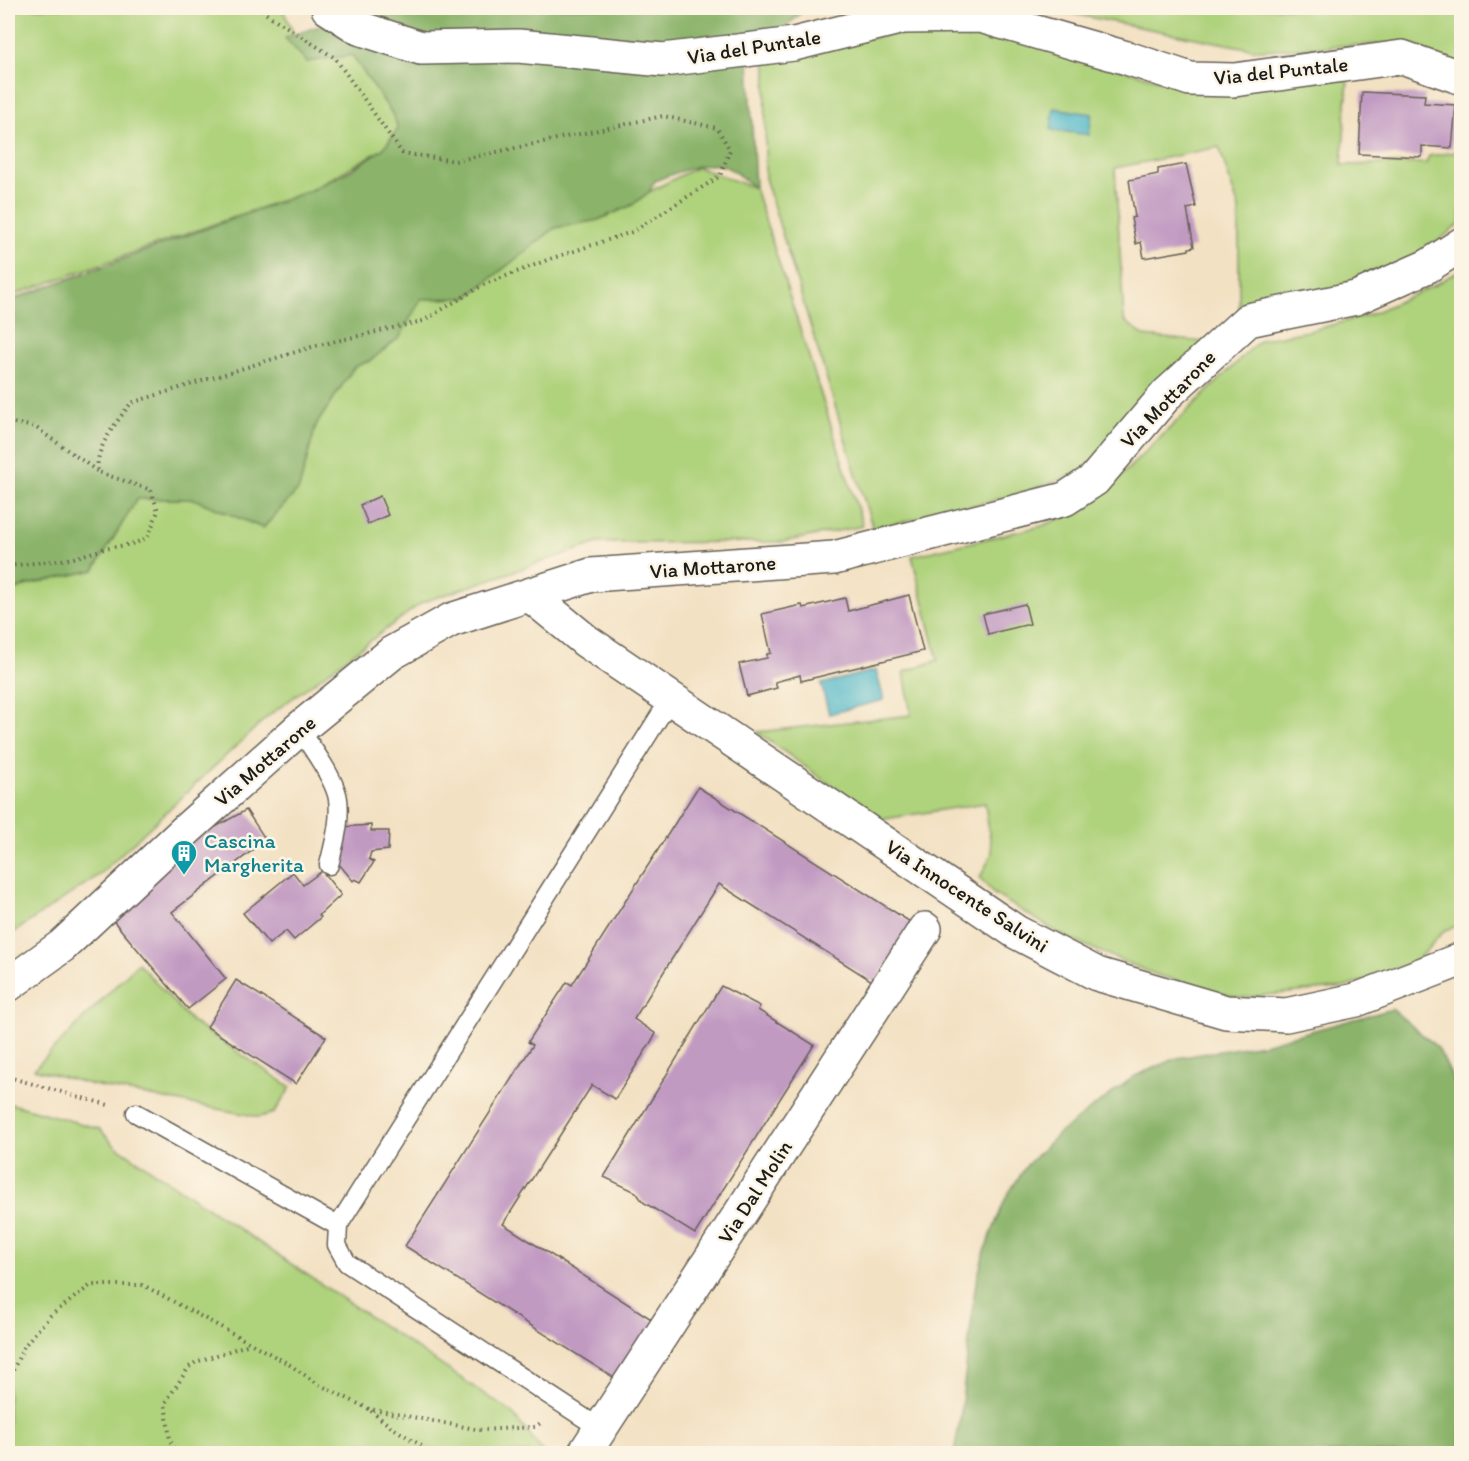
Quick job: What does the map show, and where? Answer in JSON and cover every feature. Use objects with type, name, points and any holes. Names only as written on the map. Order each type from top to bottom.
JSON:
[{"type":"street","name":"Via del Puntale","points":[[327,8],[359,28],[421,48],[518,46],[663,60],[794,44],[903,17],[980,16],[1127,58],[1190,80],[1234,80],[1402,57],[1461,78]]},
{"type":"street","name":"Via Mottarone","points":[[8,985],[62,946],[299,729],[392,653],[452,620],[591,575],[834,558],[1065,498],[1094,480],[1167,394],[1248,320],[1356,298],[1428,266],[1461,244]]},
{"type":"street","name":"Via Innocente Salvini","points":[[530,595],[586,641],[1016,932],[1097,974],[1226,1012],[1286,1015],[1356,1000],[1461,959]]},
{"type":"street","name":"Via Dal Molin","points":[[593,1441],[925,929]]},
{"type":"lane","points":[[593,1441],[568,1405],[347,1263],[337,1245],[338,1226],[671,698]]},
{"type":"lane","points":[[299,729],[322,762],[338,798],[337,832],[329,865]]},
{"type":"lane","points":[[136,1113],[338,1226]]},
{"type":"path","points":[[98,472],[96,459],[131,403],[315,346],[423,321],[483,285],[550,259],[632,232],[720,176],[730,150],[717,128],[663,116],[455,160],[402,153],[335,57],[265,13],[261,8]]},
{"type":"path","points":[[8,422],[35,427],[98,472],[151,490],[158,511],[148,537],[136,543],[70,559],[8,566]]},
{"type":"path","points":[[8,1077],[136,1113]]},
{"type":"path","points":[[8,1381],[24,1346],[50,1316],[91,1285],[143,1285],[287,1363],[318,1384],[369,1409],[390,1426],[423,1447],[428,1454]]},
{"type":"path","points":[[176,1454],[170,1440],[165,1403],[189,1367],[196,1362],[251,1344]]},
{"type":"path","points":[[369,1409],[482,1430],[536,1427],[568,1405]]},
{"type":"green space","points":[[8,8],[282,8],[307,62],[352,55],[394,116],[398,129],[383,149],[311,190],[8,297]]},
{"type":"green space","points":[[369,8],[806,8],[749,62],[755,188],[724,166],[699,166],[680,172],[655,181],[649,192],[632,205],[598,220],[555,228],[466,298],[421,299],[400,337],[371,360],[354,367],[316,425],[299,489],[263,528],[194,499],[137,499],[94,570],[27,585],[8,594],[8,301],[311,190],[351,170],[383,149],[398,129],[394,116],[352,55],[307,62],[285,38]]},
{"type":"green space","points":[[1042,8],[1461,8],[1461,67],[1405,43],[1257,50]]},
{"type":"green space","points":[[924,28],[989,30],[1190,89],[1348,77],[1342,165],[1426,163],[1429,156],[1456,152],[1461,149],[1461,223],[1427,250],[1355,291],[1239,311],[1239,209],[1219,147],[1115,168],[1124,320],[1144,336],[1205,342],[1082,472],[1016,495],[873,529],[765,178],[766,58]]},
{"type":"green space","points":[[697,167],[755,188],[863,526],[782,542],[598,543],[423,602],[267,717],[99,875],[8,936],[8,594],[27,585],[94,570],[137,499],[194,499],[263,528],[299,489],[316,425],[354,367],[372,360],[421,299],[466,298],[555,228],[598,220],[632,205],[649,192]]},
{"type":"green space","points":[[1461,269],[1461,924],[1444,931],[1416,961],[1346,987],[1239,998],[1157,975],[1067,938],[994,894],[980,878],[992,853],[985,803],[879,820],[757,732],[911,715],[904,672],[938,660],[912,556],[1042,526],[1090,506],[1260,340],[1313,330],[1369,315],[1435,285]]},
{"type":"green space","points":[[138,963],[192,1022],[291,1087],[274,1113],[259,1117],[93,1085],[34,1069]]},
{"type":"green space","points":[[1392,1009],[1438,1048],[1461,1096],[1461,1453],[954,1453],[975,1288],[984,1252],[1006,1197],[1027,1165],[1058,1134],[1135,1076],[1177,1058],[1263,1044]]},
{"type":"green space","points":[[8,1103],[100,1129],[113,1144],[511,1412],[544,1453],[8,1453]]},
{"type":"water","points":[[1054,108],[1092,114],[1089,135],[1051,130]]},
{"type":"water","points":[[876,670],[884,700],[829,714],[821,684]]},
{"type":"building","points":[[1362,92],[1425,95],[1424,103],[1456,105],[1452,148],[1422,146],[1422,157],[1359,154]]},
{"type":"building","points":[[1186,164],[1196,207],[1187,209],[1194,247],[1189,250],[1144,258],[1141,242],[1136,244],[1131,218],[1135,217],[1129,180],[1158,174],[1158,169]]},
{"type":"building","points":[[380,496],[388,515],[368,524],[360,505]]},
{"type":"building","points":[[909,595],[923,651],[801,681],[800,675],[775,682],[777,688],[747,696],[739,664],[767,658],[767,654],[771,653],[762,614],[802,605],[803,608],[845,598],[848,611]]},
{"type":"building","points":[[1025,604],[1030,624],[988,634],[983,614]]},
{"type":"building","points":[[698,787],[912,923],[875,983],[719,884],[634,1019],[656,1034],[615,1099],[592,1085],[503,1224],[656,1322],[619,1381],[405,1246],[533,1045],[528,1042],[567,982],[572,985]]},
{"type":"building","name":"Cascina Margherita","points":[[246,810],[266,840],[172,912],[226,979],[188,1009],[105,911],[192,840]]},
{"type":"building","points":[[371,825],[371,831],[389,831],[388,850],[371,852],[369,859],[374,862],[361,882],[355,879],[353,881],[334,858],[341,827]]},
{"type":"building","points":[[322,871],[341,895],[319,915],[321,917],[294,940],[286,931],[269,944],[243,913],[293,872],[303,885]]},
{"type":"building","points":[[236,980],[326,1037],[296,1084],[207,1027]]},
{"type":"building","points":[[721,986],[760,1006],[758,1010],[814,1045],[695,1234],[643,1202],[636,1192],[604,1177]]},
{"type":"place","name":"Cascina Margherita","points":[[184,876]]}]
